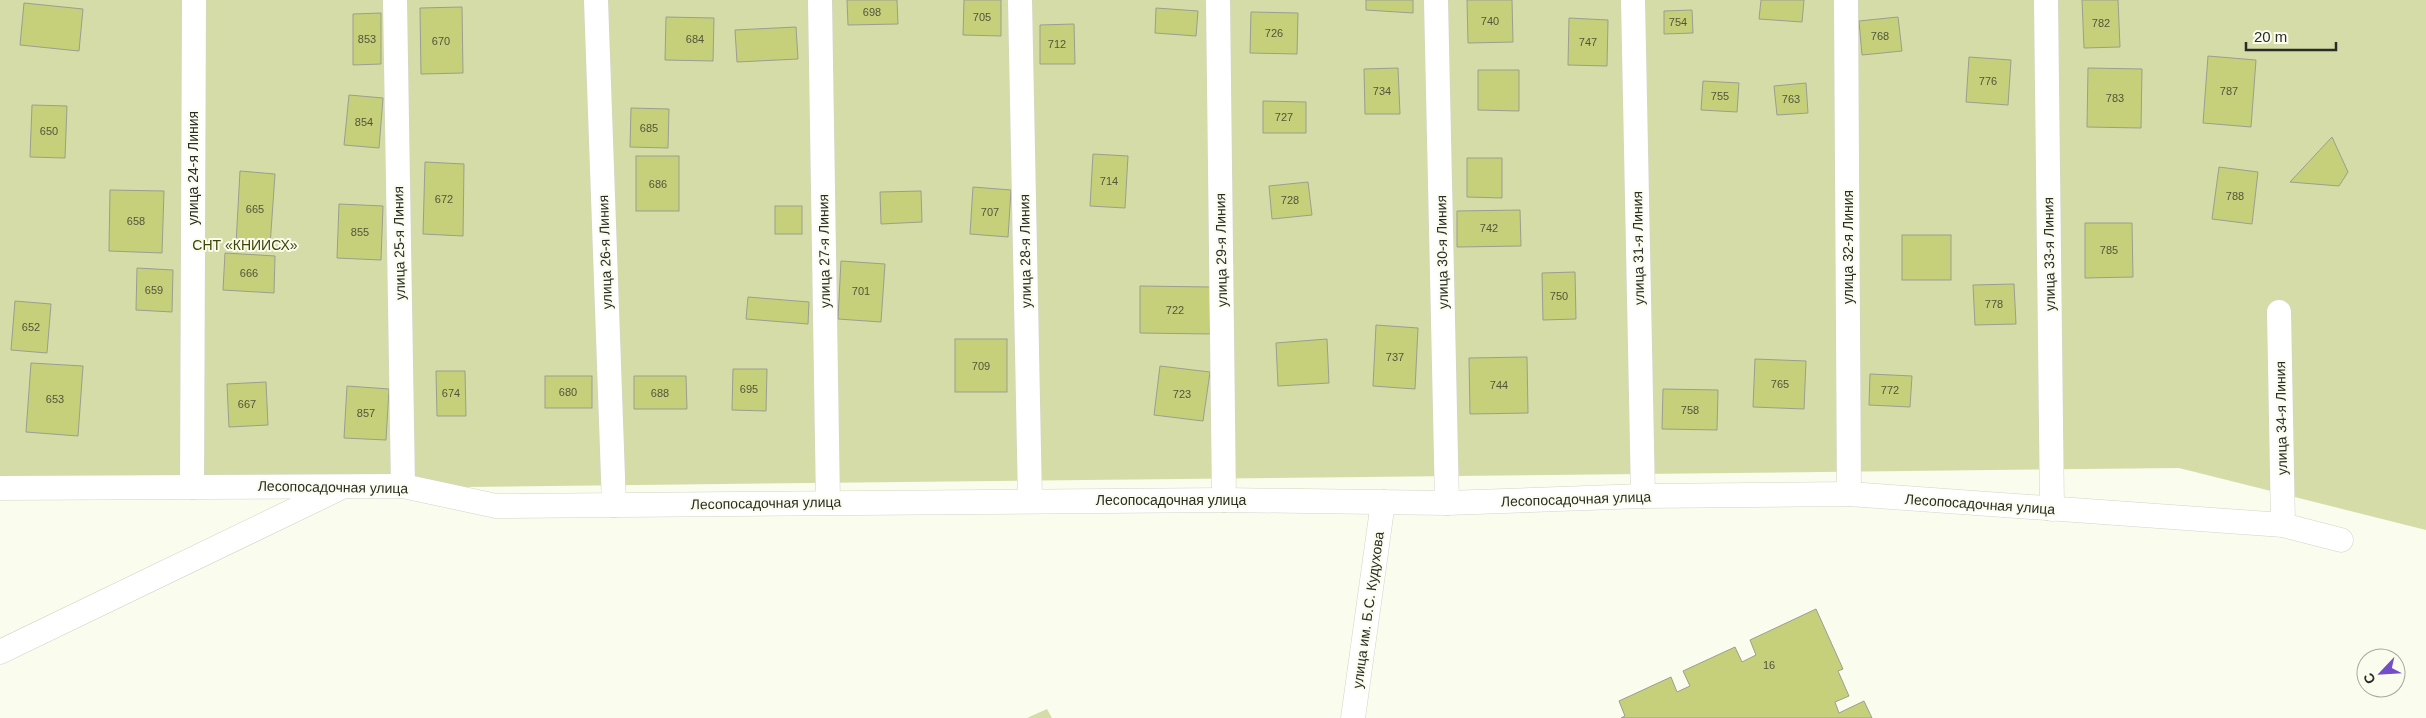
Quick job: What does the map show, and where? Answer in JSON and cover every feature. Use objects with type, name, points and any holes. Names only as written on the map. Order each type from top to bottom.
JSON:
[{"type":"street","name":"улица 24-я Линия","points":[[192,487],[194,0]]},
{"type":"street","name":"улица 25-я Линия","points":[[395,0],[403,486]]},
{"type":"street","name":"улица 26-я Линия","points":[[596,0],[614,505]]},
{"type":"street","name":"улица 27-я Линия","points":[[820,0],[828,503]]},
{"type":"street","name":"улица 28-я Линия","points":[[1020,0],[1030,501]]},
{"type":"street","name":"улица 29-я Линия","points":[[1218,0],[1224,500]]},
{"type":"street","name":"улица 30-я Линия","points":[[1436,0],[1447,503]]},
{"type":"street","name":"улица 31-я Линия","points":[[1633,0],[1643,496]]},
{"type":"street","name":"улица 32-я Линия","points":[[1846,0],[1849,494]]},
{"type":"street","name":"улица 33-я Линия","points":[[2046,0],[2052,509]]},
{"type":"street","name":"улица 34-я Линия","points":[[2279,312],[2283,525]]},
{"type":"street","points":[[0,652],[344,486]]},
{"type":"street","name":"Лесопосадочная улица","points":[[0,488],[403,486],[496,506],[1224,500],[1447,503],[1643,496],[1849,494],[2283,525],[2341,540]]},
{"type":"street","name":"улица им. Б.С. Кудухова","points":[[1353,718],[1383,502]]},
{"type":"green space","name":"СНТ «КНИИСХ»","points":[[0,0],[2426,0],[2426,530],[2179,468],[0,492]]},
{"type":"green space","points":[[1047,709],[1052,718],[1027,718]]},
{"type":"building","points":[[847,0],[897,0],[898,24],[848,25]]},
{"type":"building","points":[[964,0],[1001,0],[1001,36],[963,35]]},
{"type":"building","points":[[1366,0],[1413,0],[1413,13],[1366,10]]},
{"type":"building","points":[[1467,0],[1512,0],[1513,42],[1468,43]]},
{"type":"building","points":[[1761,0],[1804,0],[1802,22],[1759,19]]},
{"type":"building","points":[[2082,0],[2118,0],[2120,47],[2084,48]]},
{"type":"building","points":[[24,3],[83,9],[79,51],[20,45]]},
{"type":"building","points":[[462,7],[463,73],[421,74],[420,8]]},
{"type":"building","points":[[1156,8],[1198,11],[1196,36],[1155,33]]},
{"type":"building","points":[[1692,10],[1693,33],[1664,34],[1664,11]]},
{"type":"building","points":[[1251,12],[1298,13],[1297,54],[1250,53]]},
{"type":"building","points":[[381,13],[381,64],[353,65],[353,14]]},
{"type":"building","points":[[666,17],[714,18],[713,61],[665,60]]},
{"type":"building","points":[[1898,17],[1902,51],[1862,55],[1859,21]]},
{"type":"building","points":[[1569,18],[1608,20],[1607,66],[1568,65]]},
{"type":"building","points":[[1074,24],[1075,64],[1040,64],[1040,25]]},
{"type":"building","points":[[796,27],[798,59],[737,62],[735,30]]},
{"type":"building","points":[[2208,56],[2256,60],[2251,127],[2203,123]]},
{"type":"building","points":[[1969,57],[2011,60],[2008,105],[1966,102]]},
{"type":"building","points":[[1398,68],[1400,114],[1365,114],[1364,69]]},
{"type":"building","points":[[2088,68],[2142,69],[2141,128],[2087,127]]},
{"type":"building","points":[[1478,70],[1519,70],[1519,111],[1478,110]]},
{"type":"building","points":[[1703,81],[1739,83],[1737,112],[1701,110]]},
{"type":"building","points":[[1806,83],[1808,113],[1777,115],[1774,86]]},
{"type":"building","points":[[349,95],[383,98],[379,148],[344,145]]},
{"type":"building","points":[[1263,101],[1306,102],[1306,133],[1263,133]]},
{"type":"building","points":[[32,105],[67,106],[65,158],[30,157]]},
{"type":"building","points":[[631,108],[669,109],[668,148],[630,147]]},
{"type":"building","points":[[2332,137],[2348,172],[2339,186],[2290,182]]},
{"type":"building","points":[[1093,154],[1128,156],[1125,208],[1090,206]]},
{"type":"building","points":[[636,156],[679,156],[679,211],[636,211]]},
{"type":"building","points":[[1467,158],[1502,158],[1502,198],[1467,197]]},
{"type":"building","points":[[425,162],[464,164],[463,236],[423,234]]},
{"type":"building","points":[[2219,167],[2258,172],[2252,224],[2212,219]]},
{"type":"building","points":[[240,171],[275,174],[270,246],[236,244]]},
{"type":"building","points":[[1308,182],[1312,215],[1272,219],[1269,186]]},
{"type":"building","points":[[973,187],[1011,190],[1008,237],[970,234]]},
{"type":"building","points":[[110,190],[164,191],[162,253],[109,251]]},
{"type":"building","points":[[921,191],[922,222],[881,224],[880,192]]},
{"type":"building","points":[[339,204],[383,206],[381,260],[337,258]]},
{"type":"building","points":[[775,206],[802,206],[802,234],[775,234]]},
{"type":"building","points":[[1520,210],[1521,246],[1457,247],[1457,211]]},
{"type":"building","points":[[2085,223],[2132,223],[2133,277],[2085,278]]},
{"type":"building","points":[[1902,235],[1951,235],[1951,280],[1902,280]]},
{"type":"building","points":[[225,253],[275,256],[274,293],[223,290]]},
{"type":"building","points":[[841,261],[885,264],[881,322],[838,319]]},
{"type":"building","points":[[137,268],[173,270],[172,312],[136,310]]},
{"type":"building","points":[[1575,272],[1576,319],[1543,320],[1542,273]]},
{"type":"building","points":[[2014,284],[2016,324],[1975,325],[1973,285]]},
{"type":"building","points":[[1140,286],[1210,287],[1210,334],[1140,333]]},
{"type":"building","points":[[748,297],[809,302],[808,324],[746,319]]},
{"type":"building","points":[[15,301],[51,304],[47,353],[11,350]]},
{"type":"building","points":[[1376,325],[1418,328],[1415,389],[1373,386]]},
{"type":"building","points":[[955,339],[1007,339],[1007,392],[955,392]]},
{"type":"building","points":[[1327,339],[1329,383],[1278,386],[1276,343]]},
{"type":"building","points":[[1527,357],[1528,413],[1470,414],[1469,358]]},
{"type":"building","points":[[1755,359],[1806,361],[1804,409],[1753,407]]},
{"type":"building","points":[[31,363],[83,366],[78,436],[26,432]]},
{"type":"building","points":[[1160,366],[1210,372],[1203,421],[1154,415]]},
{"type":"building","points":[[733,369],[767,369],[766,411],[732,410]]},
{"type":"building","points":[[436,371],[465,371],[466,416],[437,416]]},
{"type":"building","points":[[1870,374],[1912,376],[1910,407],[1869,405]]},
{"type":"building","points":[[545,376],[592,376],[592,408],[545,408]]},
{"type":"building","points":[[634,376],[686,376],[687,409],[634,409]]},
{"type":"building","points":[[266,382],[268,425],[229,427],[227,384]]},
{"type":"building","points":[[347,386],[389,389],[386,440],[344,438]]},
{"type":"building","points":[[1663,389],[1718,390],[1717,430],[1662,429]]},
{"type":"building","points":[[1816,609],[1843,669],[1838,671],[1849,696],[1835,702],[1839,713],[1864,701],[1872,718],[1621,718],[1625,716],[1619,701],[1671,677],[1677,692],[1690,686],[1683,671],[1735,647],[1742,662],[1756,655],[1750,640]]}]
